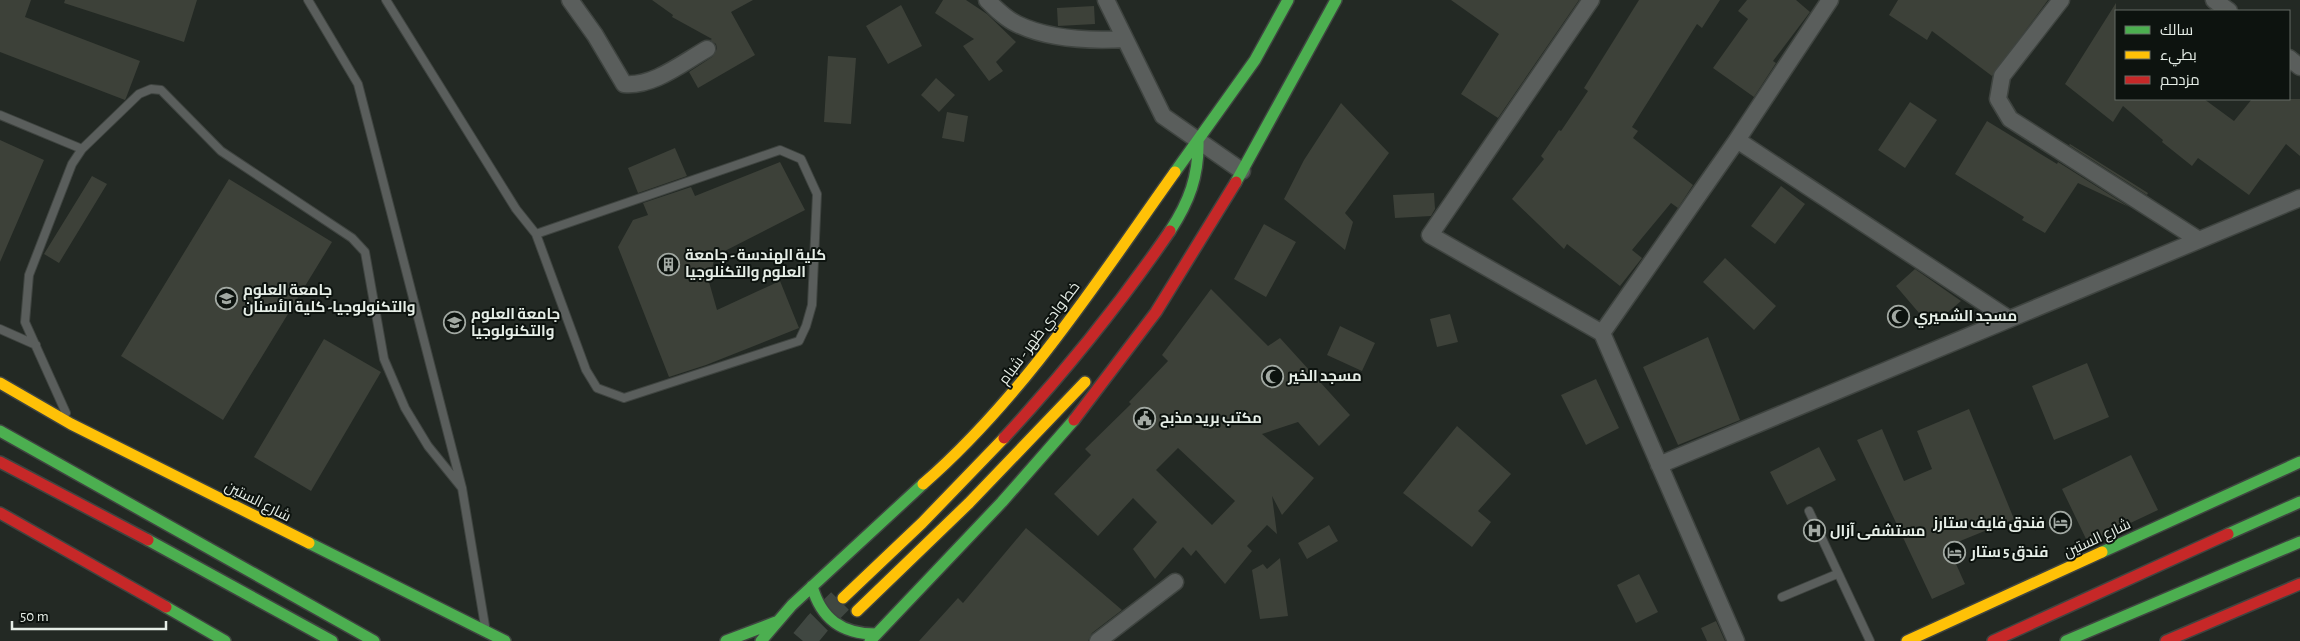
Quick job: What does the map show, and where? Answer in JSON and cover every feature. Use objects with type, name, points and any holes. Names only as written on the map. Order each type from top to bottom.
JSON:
[{"type":"main road","name":"خط وادي ظهر - شبام","points":[[761,641],[812,586],[952,459],[1008,398],[1090,291],[1255,60],[1288,0]]},
{"type":"main road","points":[[812,586],[819,608],[833,625],[854,634],[873,638],[1060,437],[1125,355],[1176,282],[1242,171],[1336,0]]},
{"type":"main road","points":[[843,598],[988,458],[1030,412],[1094,336],[1154,253],[1189,199],[1198,161],[1198,140]]},
{"type":"main road","points":[[1216,191],[1242,171]]},
{"type":"main road","points":[[857,611],[969,503],[1090,375]]},
{"type":"main road","name":"شارع الستين","points":[[0,383],[71,424],[489,637],[505,641]]},
{"type":"main road","points":[[0,431],[374,641]]},
{"type":"main road","points":[[0,462],[172,553],[332,641]]},
{"type":"main road","name":"شارع الستين","points":[[1907,641],[2300,462]]},
{"type":"main road","points":[[1993,641],[2300,502]]},
{"type":"main road","points":[[0,514],[225,641]]},
{"type":"main road","points":[[2066,641],[2300,542]]},
{"type":"main road","points":[[2166,641],[2300,584]]},
{"type":"main road","points":[[726,641],[778,621]]},
{"type":"street","points":[[570,0],[624,84],[638,86],[707,49]]},
{"type":"street","points":[[987,0],[1017,24],[1048,34],[1085,41],[1125,39]]},
{"type":"street","points":[[1106,0],[1163,116],[1242,171]]},
{"type":"street","points":[[1591,0],[1430,235],[1602,333],[1736,641]]},
{"type":"street","points":[[1602,333],[1736,140],[1830,0]]},
{"type":"street","points":[[2061,0],[2002,76],[1998,99],[2010,119],[2199,240]]},
{"type":"street","points":[[2214,0],[2228,10]]},
{"type":"street","points":[[1736,140],[2009,319]]},
{"type":"street","points":[[1659,465],[2300,198]]},
{"type":"street","points":[[1098,641],[1175,582]]},
{"type":"lane","points":[[308,0],[358,84],[462,488],[489,637]]},
{"type":"lane","points":[[386,0],[516,209],[536,234],[586,370],[597,388],[624,398],[798,342],[806,326],[812,305],[817,194],[802,159],[780,150],[536,234]]},
{"type":"lane","points":[[71,424],[25,322],[29,276],[53,208],[72,164],[82,149],[139,94],[151,89],[162,90],[221,151],[352,238],[365,252],[384,359],[402,400],[428,446],[462,488]]},
{"type":"lane","points":[[0,115],[82,149]]},
{"type":"lane","points":[[0,329],[36,345]]},
{"type":"lane","points":[[1809,511],[1870,641]]},
{"type":"lane","points":[[1782,597],[1837,574]]},
{"type":"building","points":[[0,0],[31,0],[25,17],[140,61],[125,100],[0,52]]},
{"type":"building","points":[[65,0],[197,0],[184,42],[64,3]]},
{"type":"building","points":[[652,0],[753,0],[731,12],[755,55],[698,88],[689,72],[712,57],[717,49],[716,44],[710,40],[712,39],[672,17],[673,15]]},
{"type":"building","points":[[943,0],[966,0],[987,14],[1016,42],[996,62],[1003,71],[989,81],[963,46],[974,39],[935,13]]},
{"type":"building","points":[[1451,0],[1579,0],[1498,118],[1461,94],[1499,34]]},
{"type":"building","points":[[1639,0],[1720,0],[1702,28],[1697,24],[1632,127],[1638,131],[1633,138],[1693,185],[1678,208],[1671,203],[1632,250],[1642,258],[1620,286],[1567,244],[1564,249],[1512,199],[1544,159],[1541,156],[1559,130],[1561,131],[1588,91],[1584,88]]},
{"type":"building","points":[[1747,0],[1796,0],[1810,12],[1773,61],[1776,63],[1754,97],[1713,68],[1748,19],[1738,11]]},
{"type":"building","points":[[1898,0],[2048,0],[1992,76],[1932,31],[1927,40],[1889,15]]},
{"type":"building","points":[[2116,3],[2115,100],[2205,100],[2234,121],[2251,100],[2300,99],[2300,156],[2286,144],[2249,195],[2198,158],[2192,166],[2162,142],[2163,140],[2123,106],[2113,122],[2065,84]]},
{"type":"building","points":[[901,5],[922,46],[888,64],[866,26]]},
{"type":"building","points":[[1094,6],[1095,24],[1058,26],[1057,8]]},
{"type":"building","points":[[828,56],[856,58],[851,124],[824,122]]},
{"type":"building","points":[[936,78],[955,95],[939,112],[921,95]]},
{"type":"building","points":[[1910,102],[1937,120],[1905,168],[1878,150]]},
{"type":"building","points":[[1341,103],[1389,153],[1345,213],[1353,222],[1345,250],[1284,199],[1304,160]]},
{"type":"building","points":[[947,112],[968,116],[964,142],[942,138]]},
{"type":"building","points":[[1987,121],[2057,164],[2058,162],[2129,207],[2078,183],[2045,233],[2022,220],[2024,217],[1955,174]]},
{"type":"building","points":[[0,140],[44,160],[0,262]]},
{"type":"building","points":[[2069,145],[2148,193],[2147,195]]},
{"type":"building","points":[[675,148],[687,176],[638,193],[628,168]]},
{"type":"building","name":"كلية الهندسة - جامعة العلوم والتكنلوجيا","points":[[780,162],[805,210],[715,256],[709,282],[717,310],[780,281],[799,328],[706,365],[669,377],[618,247],[633,220],[648,215],[643,203],[691,187],[695,196]]},
{"type":"building","points":[[92,176],[107,184],[59,263],[44,254]]},
{"type":"building","name":"جامعة العلوم والتكنولوجيا- كلية الأسنان","points":[[229,179],[332,242],[223,420],[121,356]]},
{"type":"building","points":[[1781,186],[1805,204],[1775,244],[1751,226]]},
{"type":"building","points":[[1434,193],[1435,209],[1431,216],[1395,218],[1393,195]]},
{"type":"building","points":[[1264,224],[1296,242],[1266,297],[1234,279]]},
{"type":"building","points":[[1725,258],[1776,306],[1754,330],[1703,282]]},
{"type":"building","points":[[1915,269],[1961,301],[1931,327],[1896,286]]},
{"type":"building","points":[[1211,289],[1268,346],[1280,338],[1350,415],[1319,446],[1298,422],[1262,434],[1314,478],[1282,515],[1272,496],[1277,534],[1267,525],[1247,546],[1252,551],[1225,584],[1196,550],[1191,556],[1183,547],[1155,579],[1133,549],[1157,522],[1133,498],[1098,536],[1054,494],[1091,455],[1085,449],[1131,404],[1129,402],[1168,361],[1162,355]],"holes":[[[1178,448],[1235,501],[1212,525],[1156,470]]]},
{"type":"building","points":[[1450,314],[1458,342],[1437,347],[1430,319]]},
{"type":"building","points":[[1340,326],[1375,343],[1362,371],[1327,355]]},
{"type":"building","points":[[1708,337],[1740,420],[1678,445],[1643,367]]},
{"type":"building","points":[[324,339],[381,372],[311,491],[254,457]]},
{"type":"building","points":[[2087,363],[2109,417],[2054,440],[2032,386]]},
{"type":"building","points":[[1596,379],[1619,428],[1586,445],[1561,395]]},
{"type":"building","points":[[1969,409],[2014,519],[1948,546],[1965,584],[1932,599],[1857,440],[1882,429],[1904,481],[1932,469],[1917,431]]},
{"type":"building","points":[[1457,426],[1511,474],[1478,511],[1491,522],[1472,547],[1403,493]]},
{"type":"building","points":[[1819,447],[1836,480],[1787,505],[1770,472]]},
{"type":"building","points":[[2131,455],[2158,510],[2088,543],[2062,489]]},
{"type":"building","points":[[1329,525],[1338,541],[1307,559],[1298,543]]},
{"type":"building","points":[[1026,528],[1122,610],[1092,633],[1088,641],[919,641],[958,598],[963,603]]},
{"type":"building","points":[[1280,558],[1288,616],[1260,619],[1252,570],[1263,564],[1267,569]]},
{"type":"building","points":[[1639,574],[1658,612],[1636,623],[1617,585]]},
{"type":"building","points":[[1716,621],[1725,641],[1707,641],[1701,628]]},
{"type":"tunnel","points":[[803,641],[840,601]]},
{"type":"traffic: fast","points":[[1175,172],[1255,60],[1288,0]]},
{"type":"traffic: fast","points":[[1236,182],[1336,0]]},
{"type":"traffic: fast","points":[[1170,231],[1183,210],[1192,188],[1197,165],[1198,140]]},
{"type":"traffic: fast","points":[[870,641],[1002,502],[1074,420]]},
{"type":"traffic: fast","points":[[0,431],[374,641]]},
{"type":"traffic: fast","points":[[2102,552],[2300,462]]},
{"type":"traffic: fast","points":[[761,641],[792,605],[923,484]]},
{"type":"traffic: fast","points":[[2228,534],[2300,502]]},
{"type":"traffic: fast","points":[[148,540],[332,641]]},
{"type":"traffic: fast","points":[[2066,641],[2300,542]]},
{"type":"traffic: fast","points":[[309,543],[505,641]]},
{"type":"traffic: fast","points":[[812,586],[816,598],[827,616],[843,628],[876,634]]},
{"type":"traffic: fast","points":[[166,607],[225,641]]},
{"type":"traffic: fast","points":[[726,641],[776,622]]},
{"type":"traffic: slow","points":[[923,484],[960,450],[1027,375],[1088,295],[1175,172]]},
{"type":"traffic: slow","points":[[857,611],[969,503],[1085,382]]},
{"type":"traffic: slow","points":[[0,383],[71,424],[309,543]]},
{"type":"traffic: slow","points":[[843,598],[922,523],[1004,438]]},
{"type":"traffic: slow","points":[[1907,641],[2102,552]]},
{"type":"traffic: jam","points":[[1074,420],[1156,312],[1236,182]]},
{"type":"traffic: jam","points":[[1004,438],[1091,338],[1170,231]]},
{"type":"traffic: jam","points":[[0,462],[148,540]]},
{"type":"traffic: jam","points":[[0,513],[166,607]]},
{"type":"traffic: jam","points":[[1993,641],[2228,534]]},
{"type":"traffic: jam","points":[[2166,641],[2300,584]]},
{"type":"place","name":"كلية الهندسة - جامعة العلوم والتكنلوجيا","points":[[669,264]]},
{"type":"place","name":"جامعة العلوم والتكنولوجيا- كلية الأسنان","points":[[227,299]]},
{"type":"place","name":"مسجد الشميري","points":[[1898,316]]},
{"type":"place","name":"جامعة العلوم والتكنولوجيا","points":[[455,323]]},
{"type":"place","name":"مسجد الخير","points":[[1272,376]]},
{"type":"place","name":"مكتب بريد مذبح","points":[[1144,418]]},
{"type":"place","name":"فندق فايف ستارز","points":[[2061,523]]},
{"type":"place","name":"مستشفى آزال","points":[[1814,531]]},
{"type":"place","name":"فندق 5 ستار","points":[[1955,552]]}]
